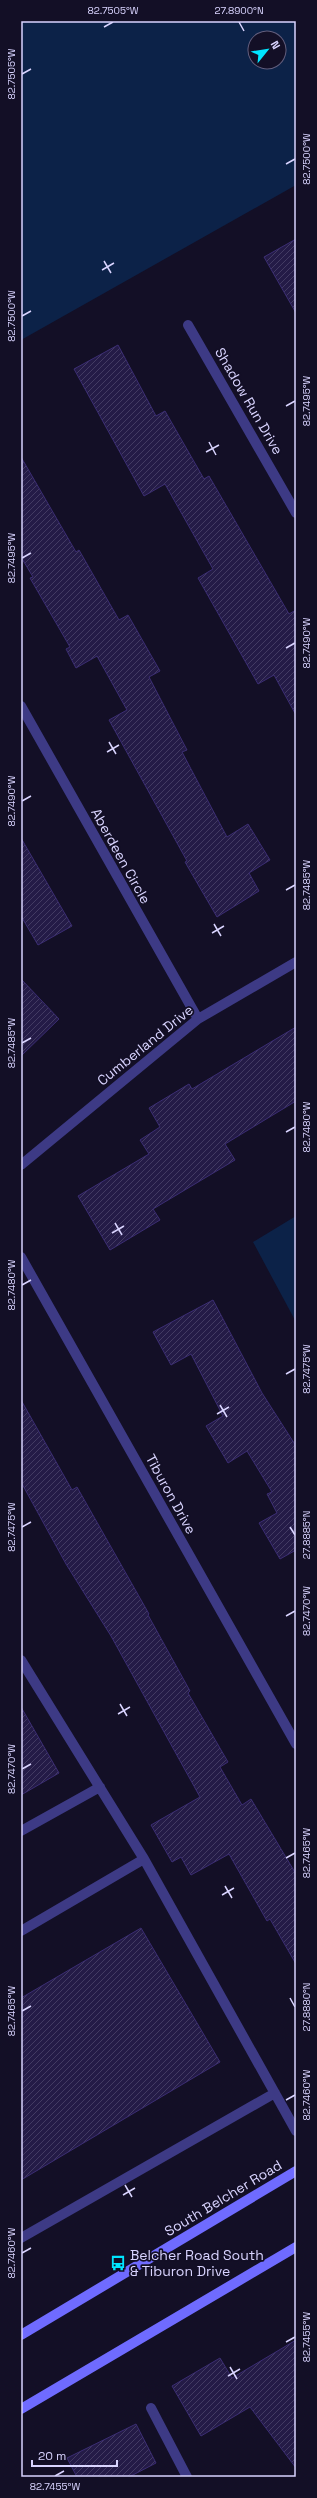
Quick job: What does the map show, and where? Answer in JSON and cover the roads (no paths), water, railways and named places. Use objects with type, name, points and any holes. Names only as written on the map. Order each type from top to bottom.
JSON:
[{"type":"main road","name":"South Belcher Road","points":[[21,2335],[296,2171]]},
{"type":"main road","points":[[21,2409],[296,2247]]},
{"type":"street","name":"Shadow Run Drive","points":[[188,325],[296,513]]},
{"type":"street","name":"Aberdeen Circle","points":[[21,706],[198,1019]]},
{"type":"street","name":"Cumberland Drive","points":[[21,1165],[198,1019],[296,962]]},
{"type":"street","name":"Tiburon Drive","points":[[21,1257],[296,1744]]},
{"type":"street","points":[[21,1660],[144,1859],[296,2131]]},
{"type":"street","points":[[21,1831],[100,1786]]},
{"type":"street","points":[[21,1932],[144,1859]]},
{"type":"street","points":[[21,2238],[275,2093]]},
{"type":"street","points":[[151,2408],[187,2477]]},
{"type":"water","points":[[21,21],[296,21],[296,185],[21,340]]},
{"type":"water","points":[[296,1216],[296,1322],[253,1242]]},
{"type":"place","name":"Belcher Road South & Tiburon Drive","points":[[118,2263]]}]
